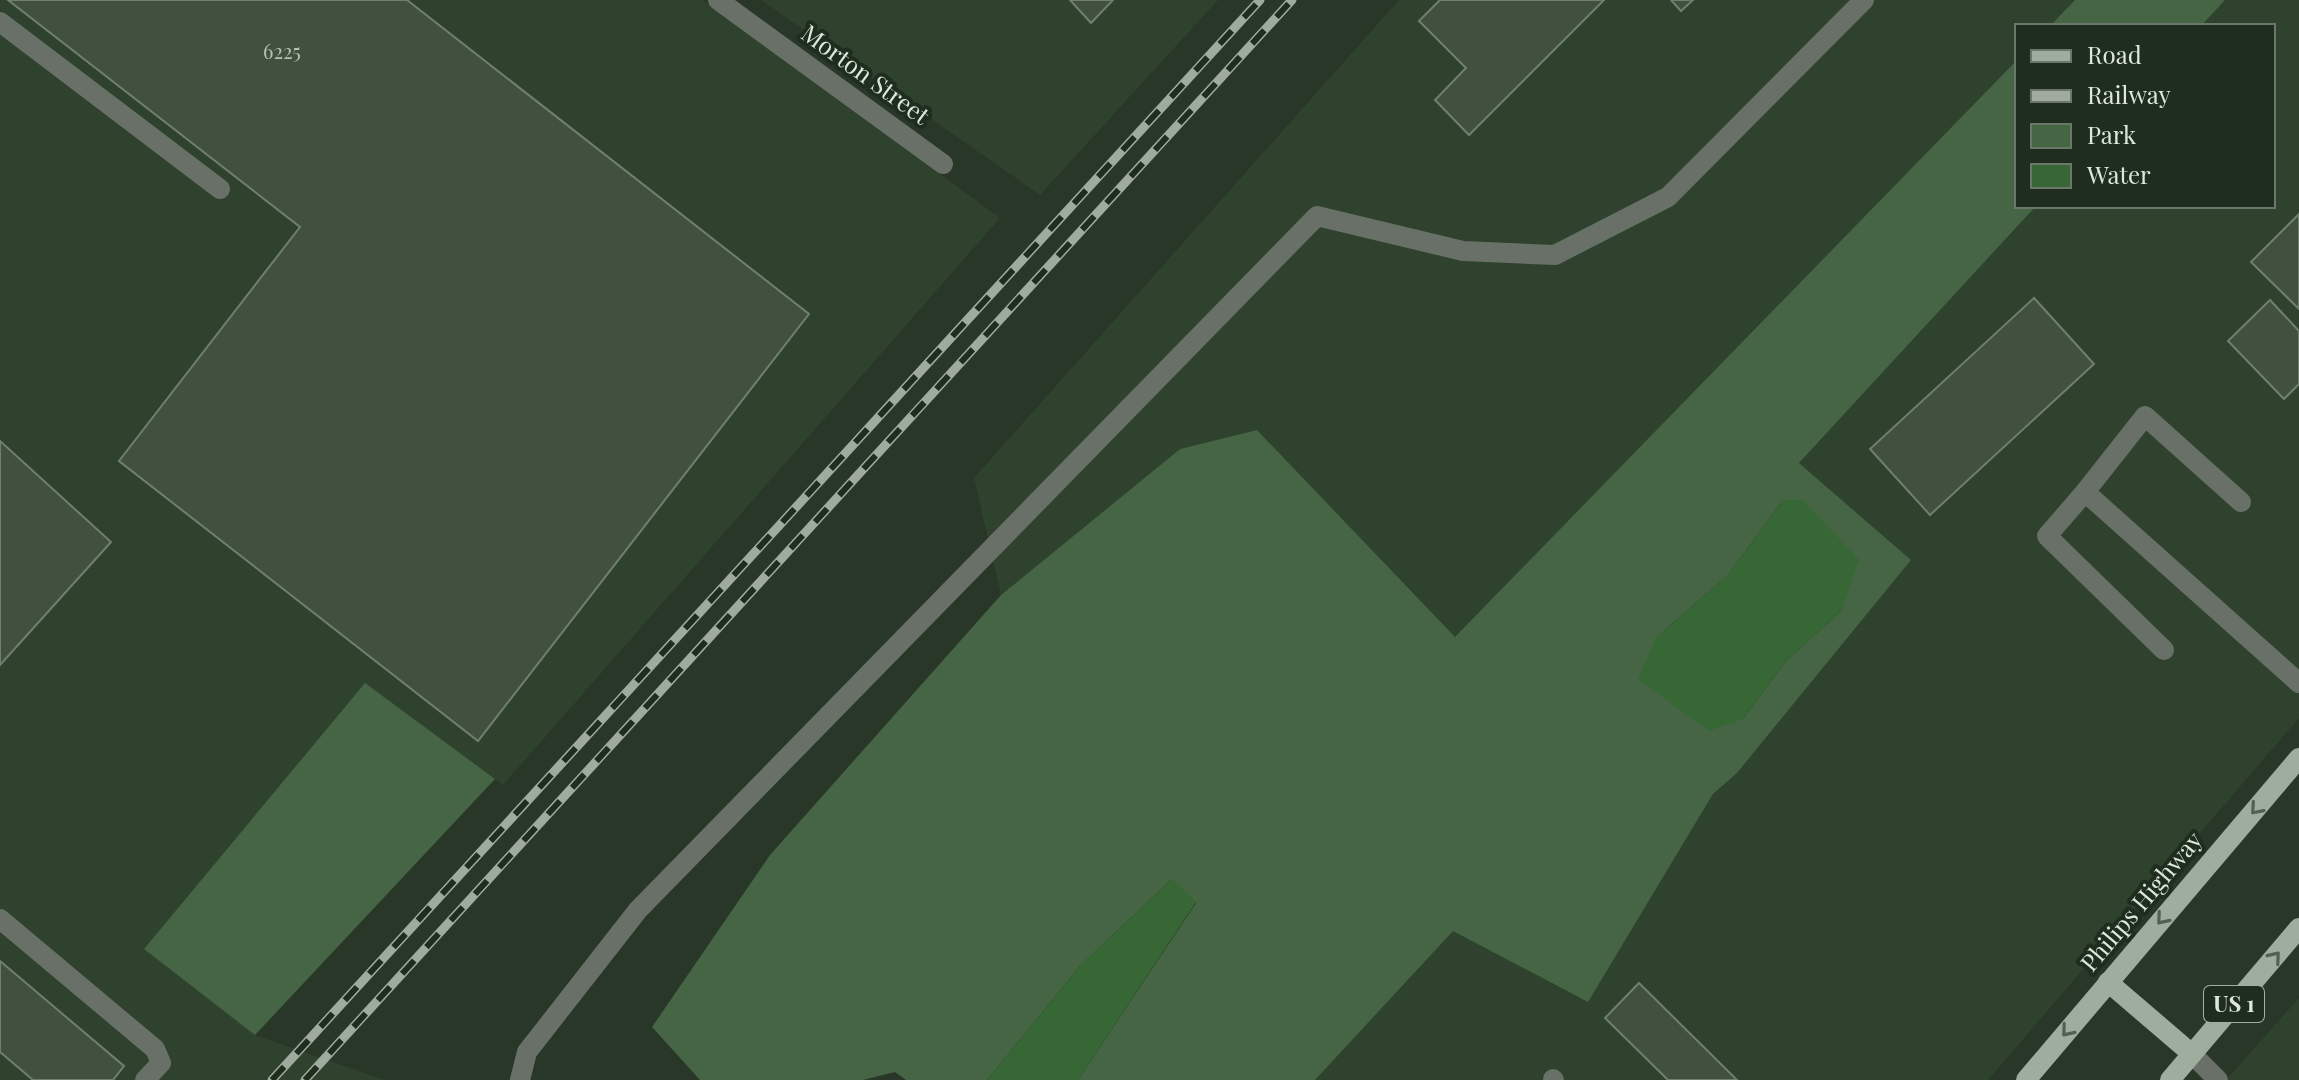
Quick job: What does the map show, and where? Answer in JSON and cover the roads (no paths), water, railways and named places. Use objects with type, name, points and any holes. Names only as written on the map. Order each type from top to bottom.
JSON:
[{"type":"main road","name":"Philips Highway","points":[[2026,1080],[2299,758]]},
{"type":"main road","name":"US 1","points":[[2170,1080],[2299,928]]},
{"type":"main road","points":[[2108,982],[2192,1054]]},
{"type":"street","name":"Morton Street","points":[[718,0],[943,164]]},
{"type":"street","points":[[520,1080],[527,1052],[638,910],[1317,216],[1463,251],[1555,255],[1668,197],[1864,0]]},
{"type":"street","points":[[0,22],[220,189]]},
{"type":"street","points":[[2164,650],[2047,536],[2145,416],[2241,502]]},
{"type":"street","points":[[2085,492],[2299,683]]},
{"type":"street","points":[[0,919],[155,1049],[161,1063],[145,1080]]},
{"type":"street","points":[[2192,1054],[2218,1080]]},
{"type":"water","points":[[1783,500],[1803,500],[1859,560],[1842,610],[1786,661],[1743,719],[1709,731],[1638,679],[1656,638],[1728,575]]},
{"type":"water","points":[[1172,879],[1196,902],[1078,1080],[987,1080],[1080,966]]},
{"type":"railway","points":[[272,1080],[1260,0]]},
{"type":"railway","points":[[305,1080],[1292,0]]}]
